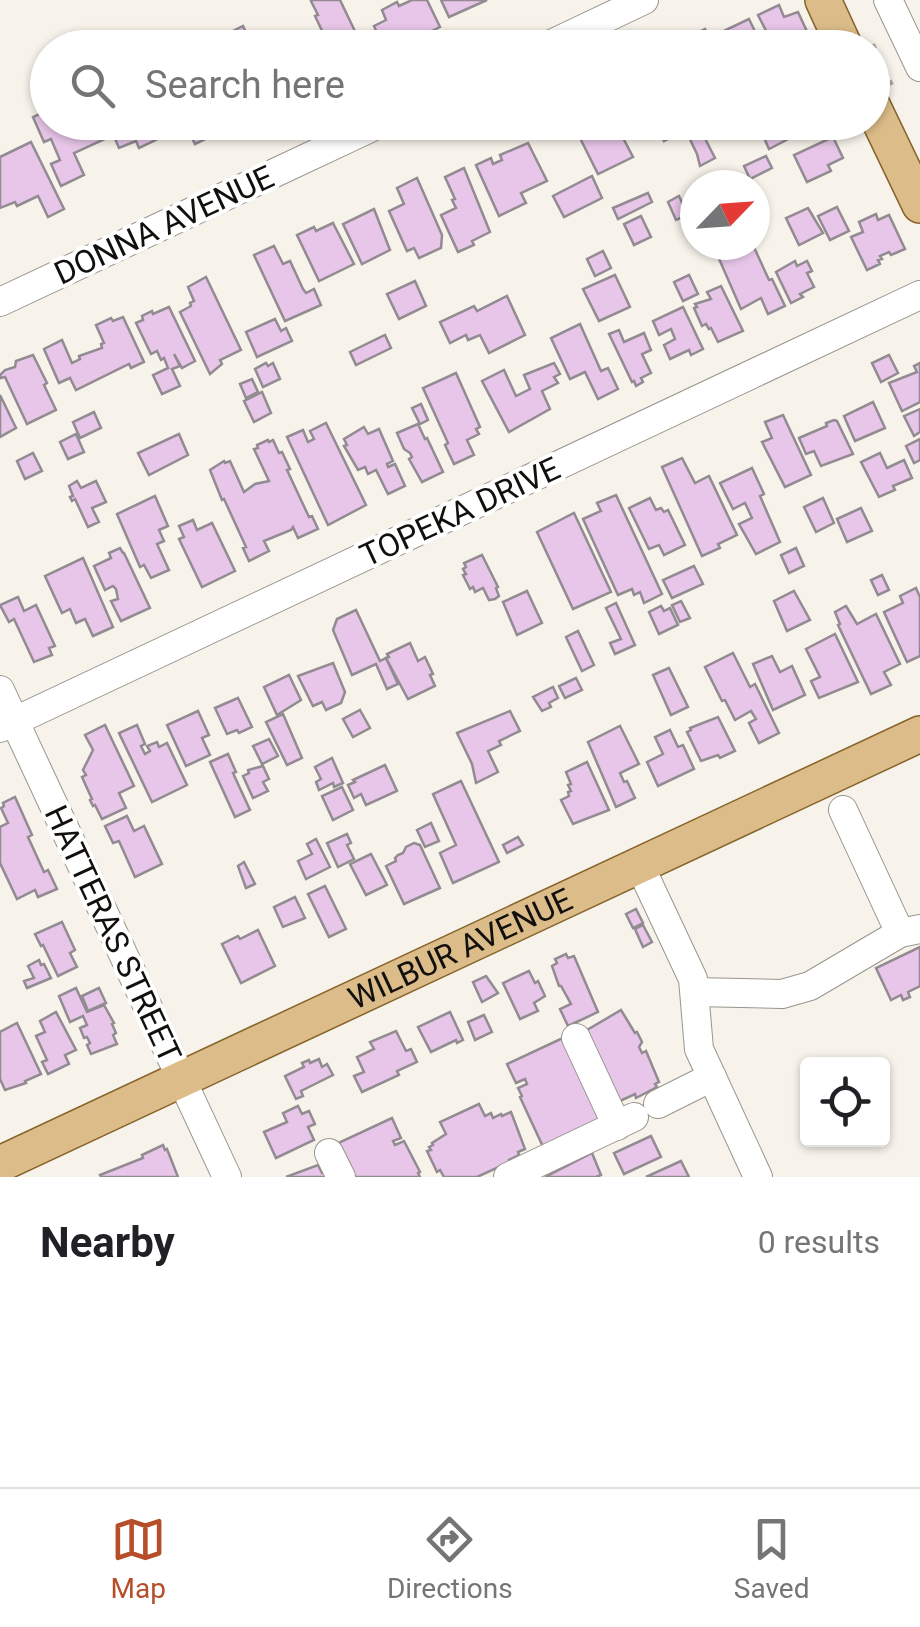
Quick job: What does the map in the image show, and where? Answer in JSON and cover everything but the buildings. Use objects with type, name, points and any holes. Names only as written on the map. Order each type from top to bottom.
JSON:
[{"type":"main road","points":[[822,0],[847,30]]},
{"type":"main road","points":[[890,117],[920,205]]},
{"type":"main road","name":"WILBUR AVENUE","points":[[0,1164],[920,734]]},
{"type":"street","points":[[581,30],[644,0]]},
{"type":"street","points":[[888,0],[920,67]]},
{"type":"street","name":"DONNA AVENUE","points":[[0,302],[345,140]]},
{"type":"street","name":"TOPEKA DRIVE","points":[[7,724],[920,296]]},
{"type":"street","name":"HATTERAS STREET","points":[[0,690],[7,724],[181,1079],[222,1175]]},
{"type":"street","points":[[695,992],[782,994],[810,986],[910,931],[843,810]]},
{"type":"street","points":[[639,864],[692,979],[699,1049],[758,1177]]},
{"type":"street","points":[[576,1038],[637,1116]]},
{"type":"street","points":[[508,1177],[712,1078]]}]
